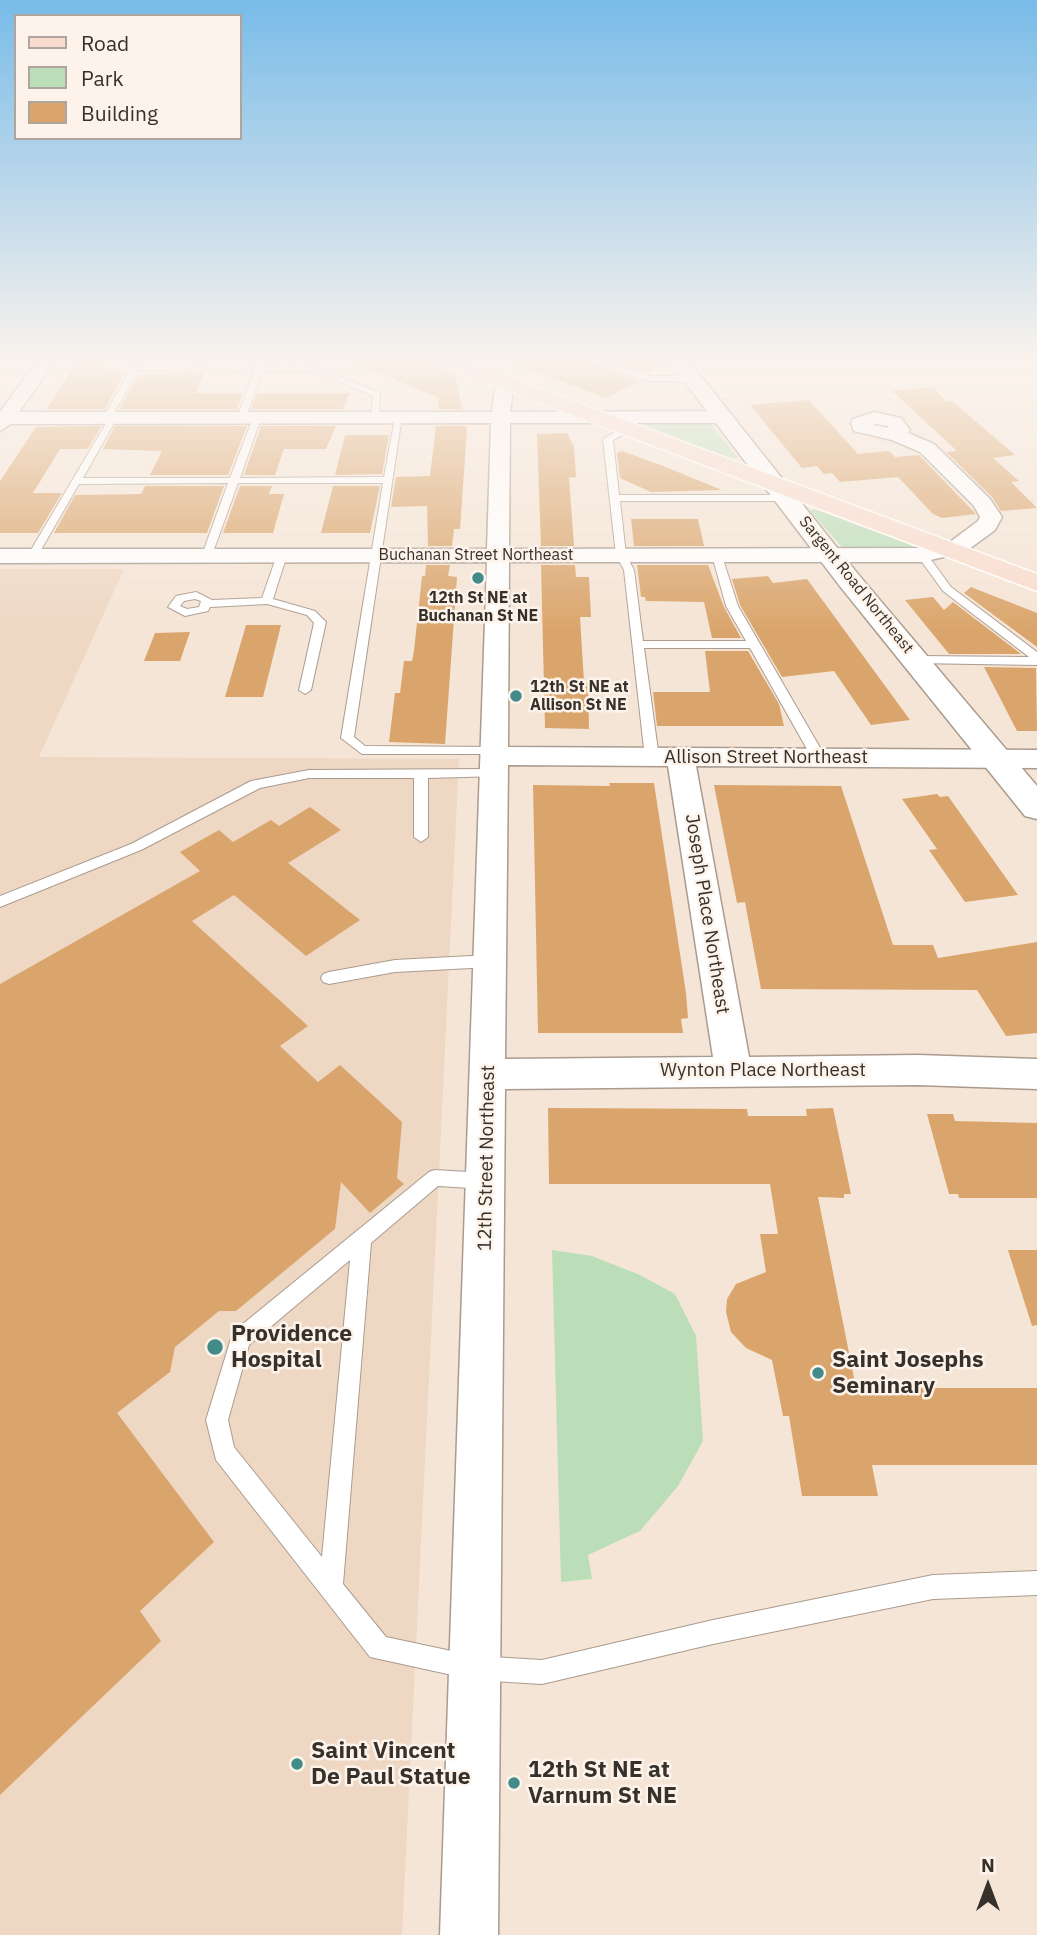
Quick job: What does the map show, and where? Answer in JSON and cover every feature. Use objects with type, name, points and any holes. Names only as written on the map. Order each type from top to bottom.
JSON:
[{"type":"main road","points":[[683,450],[782,491],[1037,583]]},
{"type":"main road","name":"Sargent Road Northeast","points":[[750,450],[1037,808]]},
{"type":"street","name":"12th Street Northeast","points":[[469,1935],[502,450]]},
{"type":"street","points":[[929,450],[990,512],[987,525],[950,550]]},
{"type":"street","name":"Buchanan Street Northeast","points":[[0,555],[922,555],[950,550]]},
{"type":"street","name":"Joseph Place Northeast","points":[[666,758],[733,1070]]},
{"type":"street","name":"Allison Street Northeast","points":[[495,760],[1037,759]]},
{"type":"street","name":"Wynton Place Northeast","points":[[489,1074],[733,1070],[918,1070],[1037,1074]]},
{"type":"lane","points":[[33,555],[95,450]]},
{"type":"lane","points":[[207,555],[234,481],[241,450]]},
{"type":"lane","points":[[394,450],[347,738],[362,750],[495,760]]},
{"type":"lane","points":[[609,450],[621,555],[629,570],[638,645],[666,758]]},
{"type":"lane","points":[[78,481],[389,480]]},
{"type":"lane","points":[[614,498],[782,491]]},
{"type":"lane","points":[[267,601],[282,555]]},
{"type":"lane","points":[[718,555],[732,606],[819,758]]},
{"type":"lane","points":[[922,555],[947,589],[1037,659]]},
{"type":"lane","points":[[208,604],[267,601],[311,613],[320,622],[305,690]]},
{"type":"lane","points":[[638,645],[754,645]]},
{"type":"lane","points":[[917,660],[1037,659]]},
{"type":"lane","points":[[0,902],[135,847],[256,784],[309,774],[421,774],[495,760]]},
{"type":"lane","points":[[421,774],[421,837]]},
{"type":"lane","points":[[329,978],[395,966],[490,961]]},
{"type":"lane","points":[[486,1181],[435,1178],[361,1242],[240,1339],[217,1420],[224,1452],[379,1648],[475,1668],[542,1672],[713,1632],[933,1587],[1037,1583]]},
{"type":"lane","points":[[331,1588],[361,1242]]},
{"type":"shaded area","name":"Providence Hospital","points":[[0,569],[124,569],[39,757],[459,759],[402,1935],[0,1935]]},
{"type":"green space","points":[[710,450],[732,450],[737,457],[730,458]]},
{"type":"green space","points":[[814,509],[913,548],[844,549],[810,511]]},
{"type":"green space","points":[[552,1250],[592,1256],[640,1275],[675,1294],[696,1336],[703,1441],[678,1486],[640,1531],[588,1555],[592,1579],[561,1582]]},
{"type":"building","points":[[20,450],[59,450],[33,493],[62,493],[38,533],[0,533],[0,481]]},
{"type":"building","points":[[141,450],[238,450],[228,475],[150,475],[162,451]]},
{"type":"building","points":[[253,450],[284,450],[275,475],[244,475]]},
{"type":"building","points":[[341,450],[386,450],[382,474],[335,475]]},
{"type":"building","points":[[433,450],[466,450],[460,529],[454,529],[452,546],[428,546],[427,506],[391,507],[396,477],[430,476]]},
{"type":"building","points":[[538,450],[574,450],[576,477],[569,478],[574,546],[541,546]]},
{"type":"building","points":[[787,450],[855,450],[858,454],[889,451],[895,457],[919,455],[976,514],[942,518],[933,514],[898,477],[840,482],[832,473],[824,474],[817,466],[802,468]]},
{"type":"building","points":[[1010,450],[1015,455],[993,458],[1019,481],[1011,482],[1037,508],[1001,511],[992,497],[946,452]]},
{"type":"building","points":[[622,451],[722,490],[651,492],[620,478],[617,453]]},
{"type":"building","points":[[145,486],[224,486],[207,533],[54,533],[75,495],[141,494]]},
{"type":"building","points":[[240,486],[272,486],[269,494],[284,494],[273,533],[223,533]]},
{"type":"building","points":[[333,486],[380,486],[370,533],[321,533]]},
{"type":"building","points":[[631,519],[698,519],[704,546],[634,546]]},
{"type":"building","points":[[426,565],[450,565],[448,576],[457,577],[445,744],[389,742],[395,693],[400,693],[404,661],[412,661],[422,576],[425,576]]},
{"type":"building","points":[[541,565],[575,565],[576,577],[589,577],[591,617],[580,617],[584,682],[588,682],[589,729],[545,728]]},
{"type":"building","points":[[637,565],[708,565],[724,607],[741,638],[712,638],[704,602],[646,601],[645,597],[641,597]]},
{"type":"building","points":[[768,576],[773,583],[807,579],[910,720],[871,725],[834,671],[782,677],[740,605],[732,579]]},
{"type":"building","points":[[971,587],[1037,613],[1037,647],[964,593]]},
{"type":"building","points":[[933,597],[944,610],[953,602],[1021,654],[949,654],[905,600]]},
{"type":"building","points":[[246,625],[281,625],[263,697],[225,697]]},
{"type":"building","points":[[190,632],[180,661],[144,661],[155,633]]},
{"type":"building","points":[[705,651],[748,651],[779,704],[784,726],[657,726],[653,692],[710,692]]},
{"type":"building","points":[[984,667],[1036,668],[1037,731],[1017,731]]},
{"type":"building","points":[[609,783],[654,783],[686,993],[688,1018],[681,1019],[683,1033],[538,1033],[533,785],[610,786]]},
{"type":"building","points":[[714,785],[841,786],[893,945],[933,945],[938,958],[1037,942],[1037,1033],[1006,1036],[977,990],[761,989],[745,902],[737,903]]},
{"type":"building","points":[[937,794],[940,797],[948,796],[1018,895],[965,902],[929,850],[937,849],[902,799]]},
{"type":"building","points":[[310,807],[341,830],[288,863],[360,920],[306,956],[234,895],[192,921],[308,1026],[280,1046],[318,1082],[340,1065],[402,1122],[397,1178],[404,1184],[370,1213],[341,1182],[335,1229],[236,1311],[219,1311],[175,1347],[170,1372],[117,1413],[214,1542],[140,1611],[161,1641],[0,1795],[0,984],[200,871],[180,852],[219,830],[233,842],[271,820],[279,826]]},
{"type":"building","points":[[548,1108],[747,1109],[748,1116],[807,1116],[806,1109],[833,1108],[851,1194],[844,1194],[844,1198],[818,1197],[856,1388],[1037,1388],[1037,1465],[872,1465],[878,1496],[802,1496],[789,1416],[783,1416],[772,1360],[746,1348],[731,1332],[726,1312],[727,1299],[736,1284],[766,1272],[760,1234],[778,1234],[770,1184],[549,1184]]},
{"type":"building","points":[[927,1114],[953,1114],[955,1121],[1037,1123],[1037,1198],[959,1198],[958,1194],[949,1194]]},
{"type":"building","name":"Saint Josephs Seminary","points":[[1008,1250],[1037,1250],[1037,1325],[1032,1326]]},
{"type":"place","name":"12th St NE at Buchanan St NE","points":[[478,578]]},
{"type":"place","name":"12th St NE at Allison St NE","points":[[516,696]]},
{"type":"place","name":"Providence Hospital","points":[[215,1347]]},
{"type":"place","name":"Saint Josephs Seminary","points":[[818,1373]]},
{"type":"place","name":"Saint Vincent De Paul Statue","points":[[297,1764]]},
{"type":"place","name":"12th St NE at Varnum St NE","points":[[514,1783]]}]
